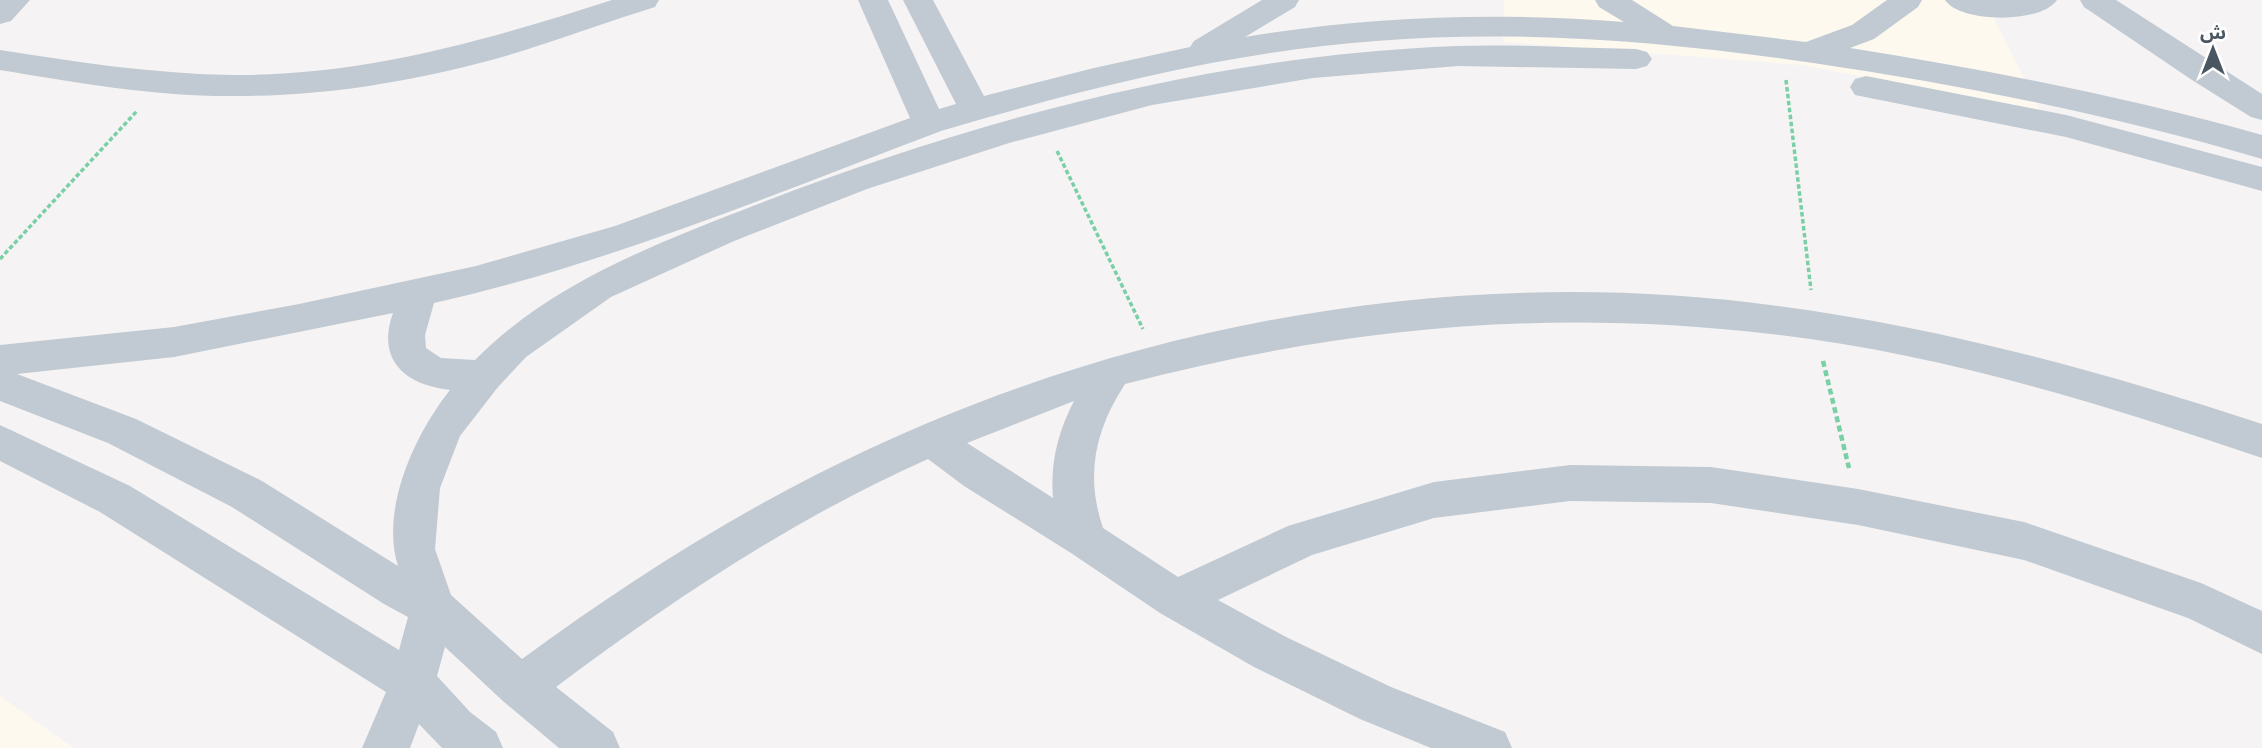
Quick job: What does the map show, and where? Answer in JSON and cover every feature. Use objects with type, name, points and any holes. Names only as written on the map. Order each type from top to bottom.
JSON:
[{"type":"street","points":[[0,14],[15,0]]},
{"type":"street","points":[[0,60],[131,80],[267,85],[356,76],[487,50],[644,0]]},
{"type":"street","points":[[873,0],[929,123]]},
{"type":"street","points":[[918,0],[975,109]]},
{"type":"street","points":[[1185,60],[1284,0]]},
{"type":"street","points":[[1610,0],[1670,36]]},
{"type":"street","points":[[1809,52],[1863,32],[1907,0]]},
{"type":"street","points":[[1960,0],[1992,7],[2016,8],[2042,0]]},
{"type":"street","points":[[2095,0],[2146,36],[2262,109]]},
{"type":"street","points":[[0,360],[174,342],[299,319],[476,281],[624,237],[929,123],[975,109],[1108,75],[1280,42],[1375,31],[1430,28],[1570,28],[1809,52],[1946,73],[2071,99],[2208,131],[2262,147]]},
{"type":"street","points":[[386,748],[413,683],[433,607],[414,549],[419,488],[443,428],[484,376],[513,346],[611,282],[722,232],[855,180],[1044,122],[1152,94],[1313,68],[1458,55],[1609,57],[1757,71],[1895,91],[2048,123],[2191,158],[2262,179]]},
{"type":"street","points":[[420,292],[405,328],[405,345],[411,358],[419,367],[432,372],[452,376],[484,376]]},
{"type":"street","points":[[520,687],[592,633],[731,542],[866,469],[931,439],[1112,372],[1234,341],[1356,319],[1480,309],[1604,307],[1732,315],[1864,334],[2002,362],[2146,402],[2262,441]]},
{"type":"street","points":[[1086,540],[1073,495],[1074,450],[1087,408],[1112,372]]},
{"type":"street","points":[[0,384],[122,431],[247,494],[399,590],[433,607],[520,687],[596,748]]},
{"type":"street","points":[[931,439],[1020,501],[1086,540],[1175,599],[1270,652],[1365,697],[1488,748]]},
{"type":"street","points":[[0,442],[115,499],[413,683],[454,728],[479,748]]},
{"type":"street","points":[[1175,599],[1303,540],[1434,500],[1570,483],[1711,485],[1858,507],[2024,541],[2202,603],[2262,633]]},
{"type":"path","points":[[0,259],[164,82]]},
{"type":"path","points":[[1044,122],[1158,360]]},
{"type":"shaded area","points":[[1504,0],[1985,0],[2041,112],[1802,65],[1503,42]]},
{"type":"shaded area","points":[[0,696],[74,748],[0,748]]}]
